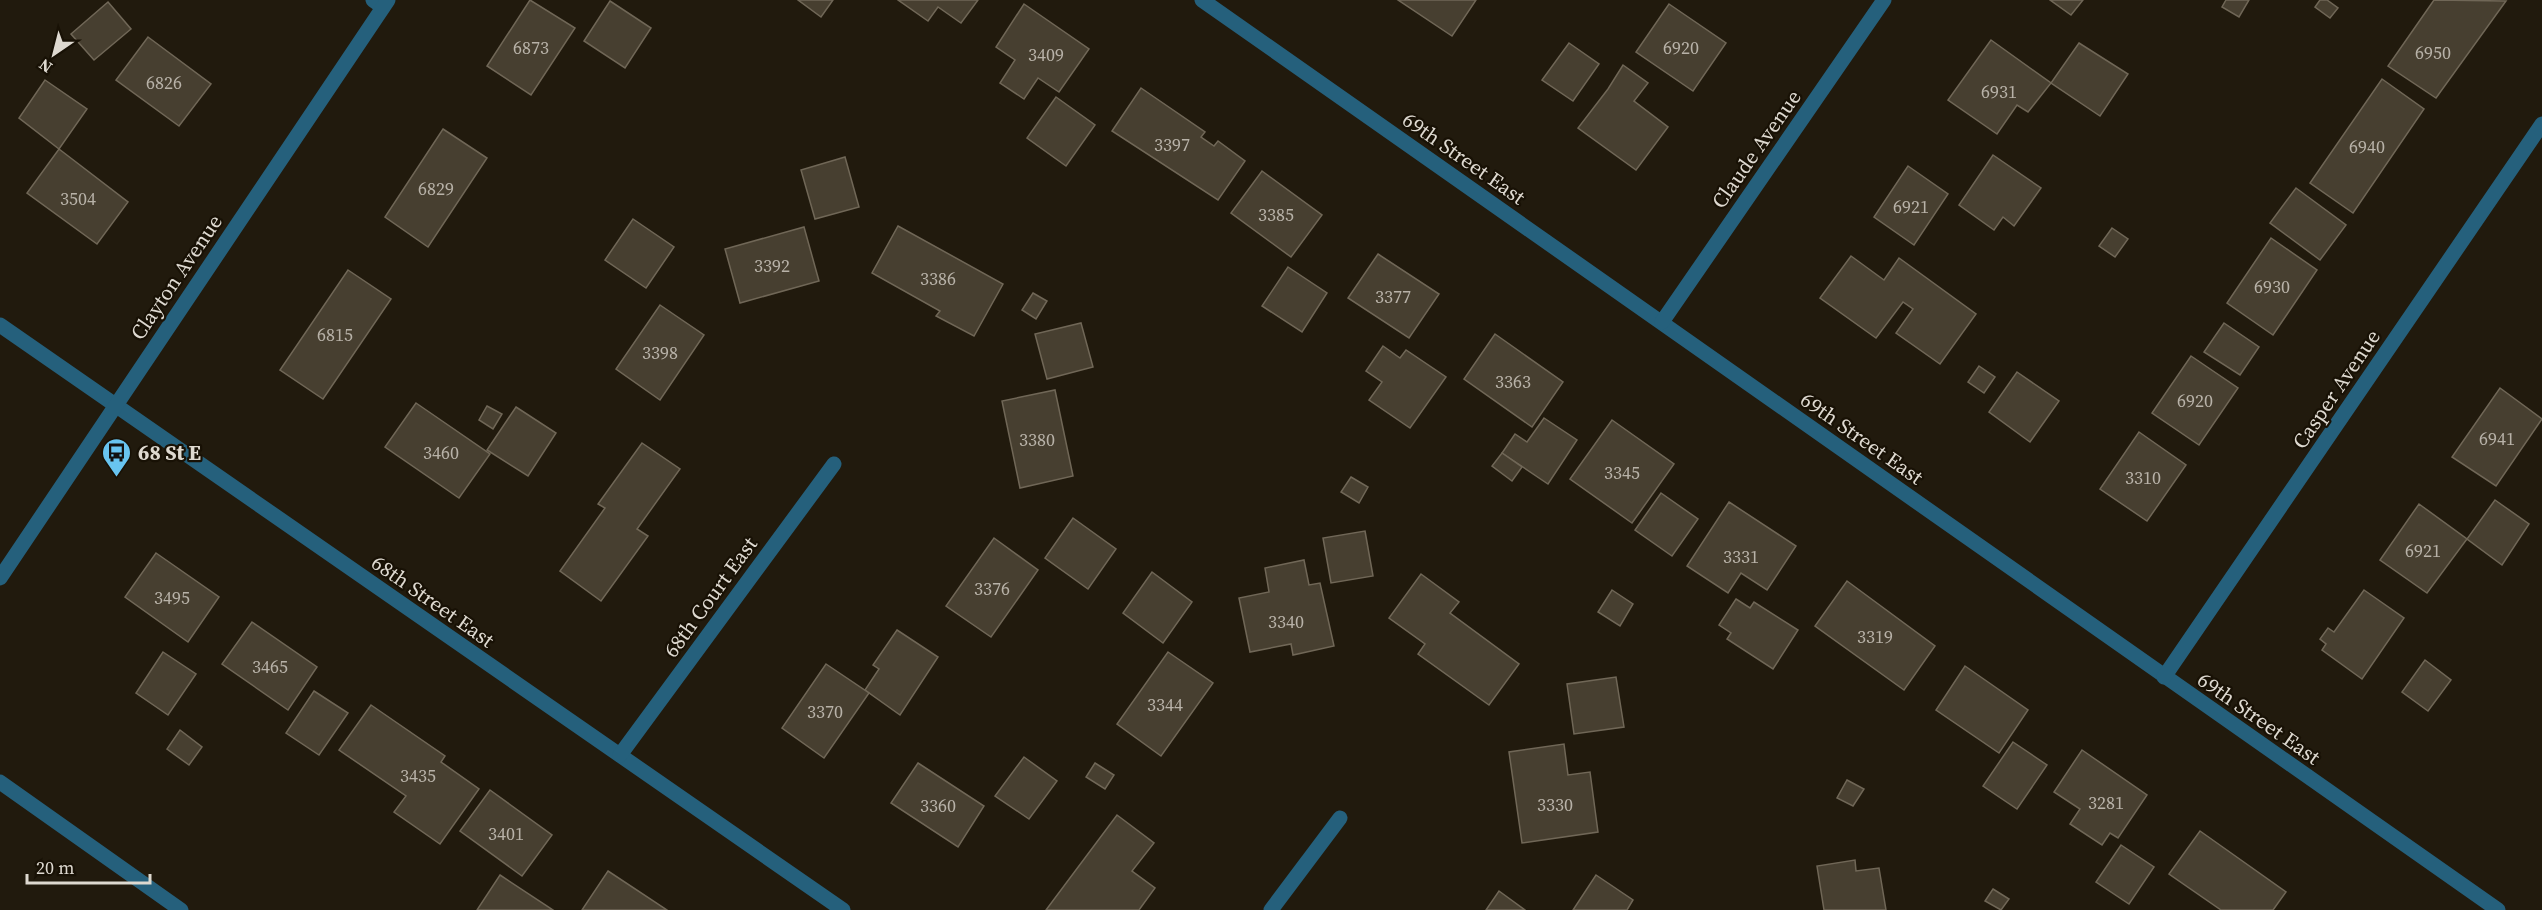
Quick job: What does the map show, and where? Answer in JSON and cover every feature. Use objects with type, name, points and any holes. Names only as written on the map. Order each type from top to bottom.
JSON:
[{"type":"street","name":"69th Street East","points":[[1202,0],[2498,910]]},
{"type":"street","name":"Claude Avenue","points":[[1662,322],[1884,0]]},
{"type":"street","name":"Clayton Avenue","points":[[0,578],[381,2]]},
{"type":"street","name":"Casper Avenue","points":[[2164,677],[2542,124]]},
{"type":"street","name":"68th Street East","points":[[0,325],[843,910]]},
{"type":"street","name":"68th Court East","points":[[620,755],[834,464]]},
{"type":"street","points":[[0,782],[181,910]]},
{"type":"street","points":[[1271,910],[1340,818]]},
{"type":"building","points":[[530,0],[575,28],[531,95],[487,66]]},
{"type":"building","points":[[798,0],[833,0],[821,17]]},
{"type":"building","points":[[898,0],[978,0],[961,23],[938,7],[928,21]]},
{"type":"building","points":[[1398,0],[1476,0],[1452,36]]},
{"type":"building","points":[[2050,0],[2083,0],[2071,15]]},
{"type":"building","points":[[2226,0],[2249,0],[2239,17],[2222,7]]},
{"type":"building","points":[[2320,0],[2327,0],[2338,8],[2330,18],[2315,7]]},
{"type":"building","points":[[2434,0],[2506,1],[2436,98],[2388,66]]},
{"type":"building","points":[[610,1],[651,28],[625,68],[584,41]]},
{"type":"building","points":[[108,2],[131,29],[94,60],[71,34]]},
{"type":"building","points":[[1024,4],[1089,49],[1059,92],[1038,78],[1024,99],[1000,83],[1015,60],[996,47]]},
{"type":"building","points":[[1669,4],[1726,43],[1693,91],[1636,52]]},
{"type":"building","points":[[148,37],[211,84],[179,126],[116,80]]},
{"type":"building","points":[[1991,40],[2051,83],[2028,112],[2017,105],[1997,134],[1948,100]]},
{"type":"building","points":[[1569,43],[1599,64],[1573,101],[1542,80]]},
{"type":"building","points":[[2079,43],[2128,74],[2100,116],[2051,83]]},
{"type":"building","points":[[1623,65],[1648,83],[1634,101],[1668,127],[1636,170],[1578,128]]},
{"type":"building","points":[[2382,79],[2424,109],[2353,213],[2310,183]]},
{"type":"building","points":[[45,80],[87,109],[59,149],[19,118]]},
{"type":"building","points":[[1141,88],[1205,132],[1201,137],[1214,146],[1218,141],[1245,161],[1218,200],[1112,131]]},
{"type":"building","points":[[1056,97],[1095,125],[1066,166],[1027,138]]},
{"type":"building","points":[[443,129],[487,158],[428,247],[385,217]]},
{"type":"building","points":[[59,149],[128,202],[97,244],[27,193]]},
{"type":"building","points":[[1993,155],[2041,188],[2014,226],[2003,217],[1994,230],[1959,205]]},
{"type":"building","points":[[845,157],[859,207],[815,219],[801,170]]},
{"type":"building","points":[[1908,166],[1948,194],[1914,245],[1874,217]]},
{"type":"building","points":[[1262,171],[1322,215],[1291,257],[1231,213]]},
{"type":"building","points":[[2296,188],[2346,225],[2320,260],[2270,223]]},
{"type":"building","points":[[633,219],[674,247],[646,288],[605,260]]},
{"type":"building","points":[[898,226],[1003,284],[974,336],[936,316],[940,311],[872,273]]},
{"type":"building","points":[[804,227],[819,281],[740,303],[725,249]]},
{"type":"building","points":[[2112,228],[2128,239],[2115,257],[2099,246]]},
{"type":"building","points":[[2271,238],[2317,270],[2273,335],[2227,303]]},
{"type":"building","points":[[1378,254],[1439,294],[1409,338],[1348,298]]},
{"type":"building","points":[[1851,256],[1884,280],[1899,258],[1976,314],[1940,364],[1896,333],[1913,309],[1903,302],[1876,338],[1820,298]]},
{"type":"building","points":[[1288,267],[1327,293],[1302,332],[1262,306]]},
{"type":"building","points":[[348,270],[391,299],[323,399],[280,370]]},
{"type":"building","points":[[1033,293],[1047,301],[1036,319],[1022,310]]},
{"type":"building","points":[[660,305],[704,335],[660,400],[616,369]]},
{"type":"building","points":[[1081,323],[1093,367],[1047,379],[1035,334]]},
{"type":"building","points":[[2224,323],[2259,347],[2240,375],[2204,352]]},
{"type":"building","points":[[1495,334],[1563,382],[1532,427],[1464,379]]},
{"type":"building","points":[[1383,346],[1400,358],[1406,350],[1446,377],[1410,428],[1369,400],[1382,382],[1366,371]]},
{"type":"building","points":[[2191,356],[2238,388],[2199,445],[2152,413]]},
{"type":"building","points":[[1979,366],[1995,377],[1984,393],[1968,382]]},
{"type":"building","points":[[2017,372],[2059,401],[2030,442],[1989,412]]},
{"type":"building","points":[[2500,388],[2542,419],[2496,486],[2452,457]]},
{"type":"building","points":[[1055,390],[1073,476],[1020,488],[1002,401]]},
{"type":"building","points":[[416,403],[490,454],[459,498],[385,447]]},
{"type":"building","points":[[487,406],[502,414],[493,429],[479,420]]},
{"type":"building","points":[[516,407],[556,433],[528,476],[487,450]]},
{"type":"building","points":[[1544,418],[1577,440],[1548,484],[1502,453],[1515,434],[1527,442]]},
{"type":"building","points":[[1612,420],[1674,464],[1632,523],[1570,479]]},
{"type":"building","points":[[2139,432],[2186,465],[2147,521],[2100,489]]},
{"type":"building","points":[[642,443],[680,469],[637,529],[648,536],[601,601],[560,571],[605,508],[598,504]]},
{"type":"building","points":[[1502,453],[1522,467],[1512,481],[1492,466]]},
{"type":"building","points":[[1351,477],[1368,487],[1359,503],[1341,492]]},
{"type":"building","points":[[1661,493],[1698,519],[1672,556],[1635,530]]},
{"type":"building","points":[[2495,500],[2529,524],[2502,565],[2467,539]]},
{"type":"building","points":[[1729,502],[1796,546],[1767,590],[1741,573],[1728,593],[1687,566]]},
{"type":"building","points":[[2419,504],[2467,539],[2427,593],[2380,560]]},
{"type":"building","points":[[1073,518],[1116,549],[1088,589],[1045,558]]},
{"type":"building","points":[[1365,531],[1373,576],[1331,583],[1323,538]]},
{"type":"building","points":[[994,538],[1038,570],[991,637],[946,606]]},
{"type":"building","points":[[156,553],[219,597],[188,642],[125,597]]},
{"type":"building","points":[[1304,560],[1309,585],[1320,583],[1334,646],[1293,655],[1291,644],[1250,652],[1239,598],[1269,592],[1265,568]]},
{"type":"building","points":[[1152,572],[1192,602],[1163,643],[1123,613]]},
{"type":"building","points":[[1421,574],[1459,602],[1450,613],[1519,664],[1489,705],[1418,654],[1425,644],[1389,618]]},
{"type":"building","points":[[1847,581],[1935,646],[1904,690],[1815,626]]},
{"type":"building","points":[[1612,590],[1633,604],[1620,626],[1598,612]]},
{"type":"building","points":[[2364,590],[2404,618],[2362,679],[2322,650],[2326,644],[2320,639],[2328,628],[2334,632]]},
{"type":"building","points":[[1736,599],[1750,608],[1754,602],[1798,630],[1773,669],[1727,639],[1731,633],[1719,625]]},
{"type":"building","points":[[252,622],[317,667],[288,710],[222,664]]},
{"type":"building","points":[[897,630],[938,657],[900,715],[865,690],[879,669],[873,665]]},
{"type":"building","points":[[163,652],[196,674],[168,715],[136,693]]},
{"type":"building","points":[[1168,652],[1213,683],[1161,756],[1117,724]]},
{"type":"building","points":[[2425,660],[2451,680],[2428,711],[2402,692]]},
{"type":"building","points":[[826,664],[869,693],[824,758],[782,728]]},
{"type":"building","points":[[1965,666],[2028,710],[1999,753],[1936,710]]},
{"type":"building","points":[[1616,677],[1624,727],[1574,734],[1567,684]]},
{"type":"building","points":[[314,691],[348,713],[319,755],[286,733]]},
{"type":"building","points":[[371,705],[445,756],[441,762],[479,789],[440,844],[394,812],[406,796],[339,750]]},
{"type":"building","points":[[180,730],[202,747],[189,765],[167,749]]},
{"type":"building","points":[[2013,742],[2047,765],[2017,809],[1983,786]]},
{"type":"building","points":[[1564,744],[1568,775],[1590,772],[1598,832],[1522,843],[1509,752]]},
{"type":"building","points":[[2082,750],[2147,795],[2118,838],[2110,833],[2102,845],[2070,824],[2080,809],[2054,792]]},
{"type":"building","points":[[1024,757],[1057,781],[1029,819],[995,796]]},
{"type":"building","points":[[918,763],[984,806],[958,847],[891,803]]},
{"type":"building","points":[[1095,763],[1114,775],[1105,789],[1086,777]]},
{"type":"building","points":[[1847,780],[1864,789],[1853,806],[1837,798]]},
{"type":"building","points":[[490,790],[552,835],[522,876],[460,831]]},
{"type":"building","points":[[1117,815],[1154,843],[1132,871],[1155,888],[1139,910],[1046,910]]},
{"type":"building","points":[[2200,831],[2286,892],[2273,910],[2221,910],[2169,874]]},
{"type":"building","points":[[2121,845],[2154,867],[2129,904],[2096,882]]},
{"type":"building","points":[[1855,860],[1856,871],[1879,868],[1886,910],[1824,910],[1817,866]]},
{"type":"building","points":[[608,871],[667,910],[582,910]]},
{"type":"building","points":[[500,875],[553,910],[477,910]]},
{"type":"building","points":[[1596,875],[1633,900],[1627,910],[1573,910]]},
{"type":"building","points":[[1993,889],[2009,899],[2001,910],[1985,901]]},
{"type":"building","points":[[1499,891],[1525,910],[1486,910]]},
{"type":"place","name":"68 St E","points":[[117,478]]}]
